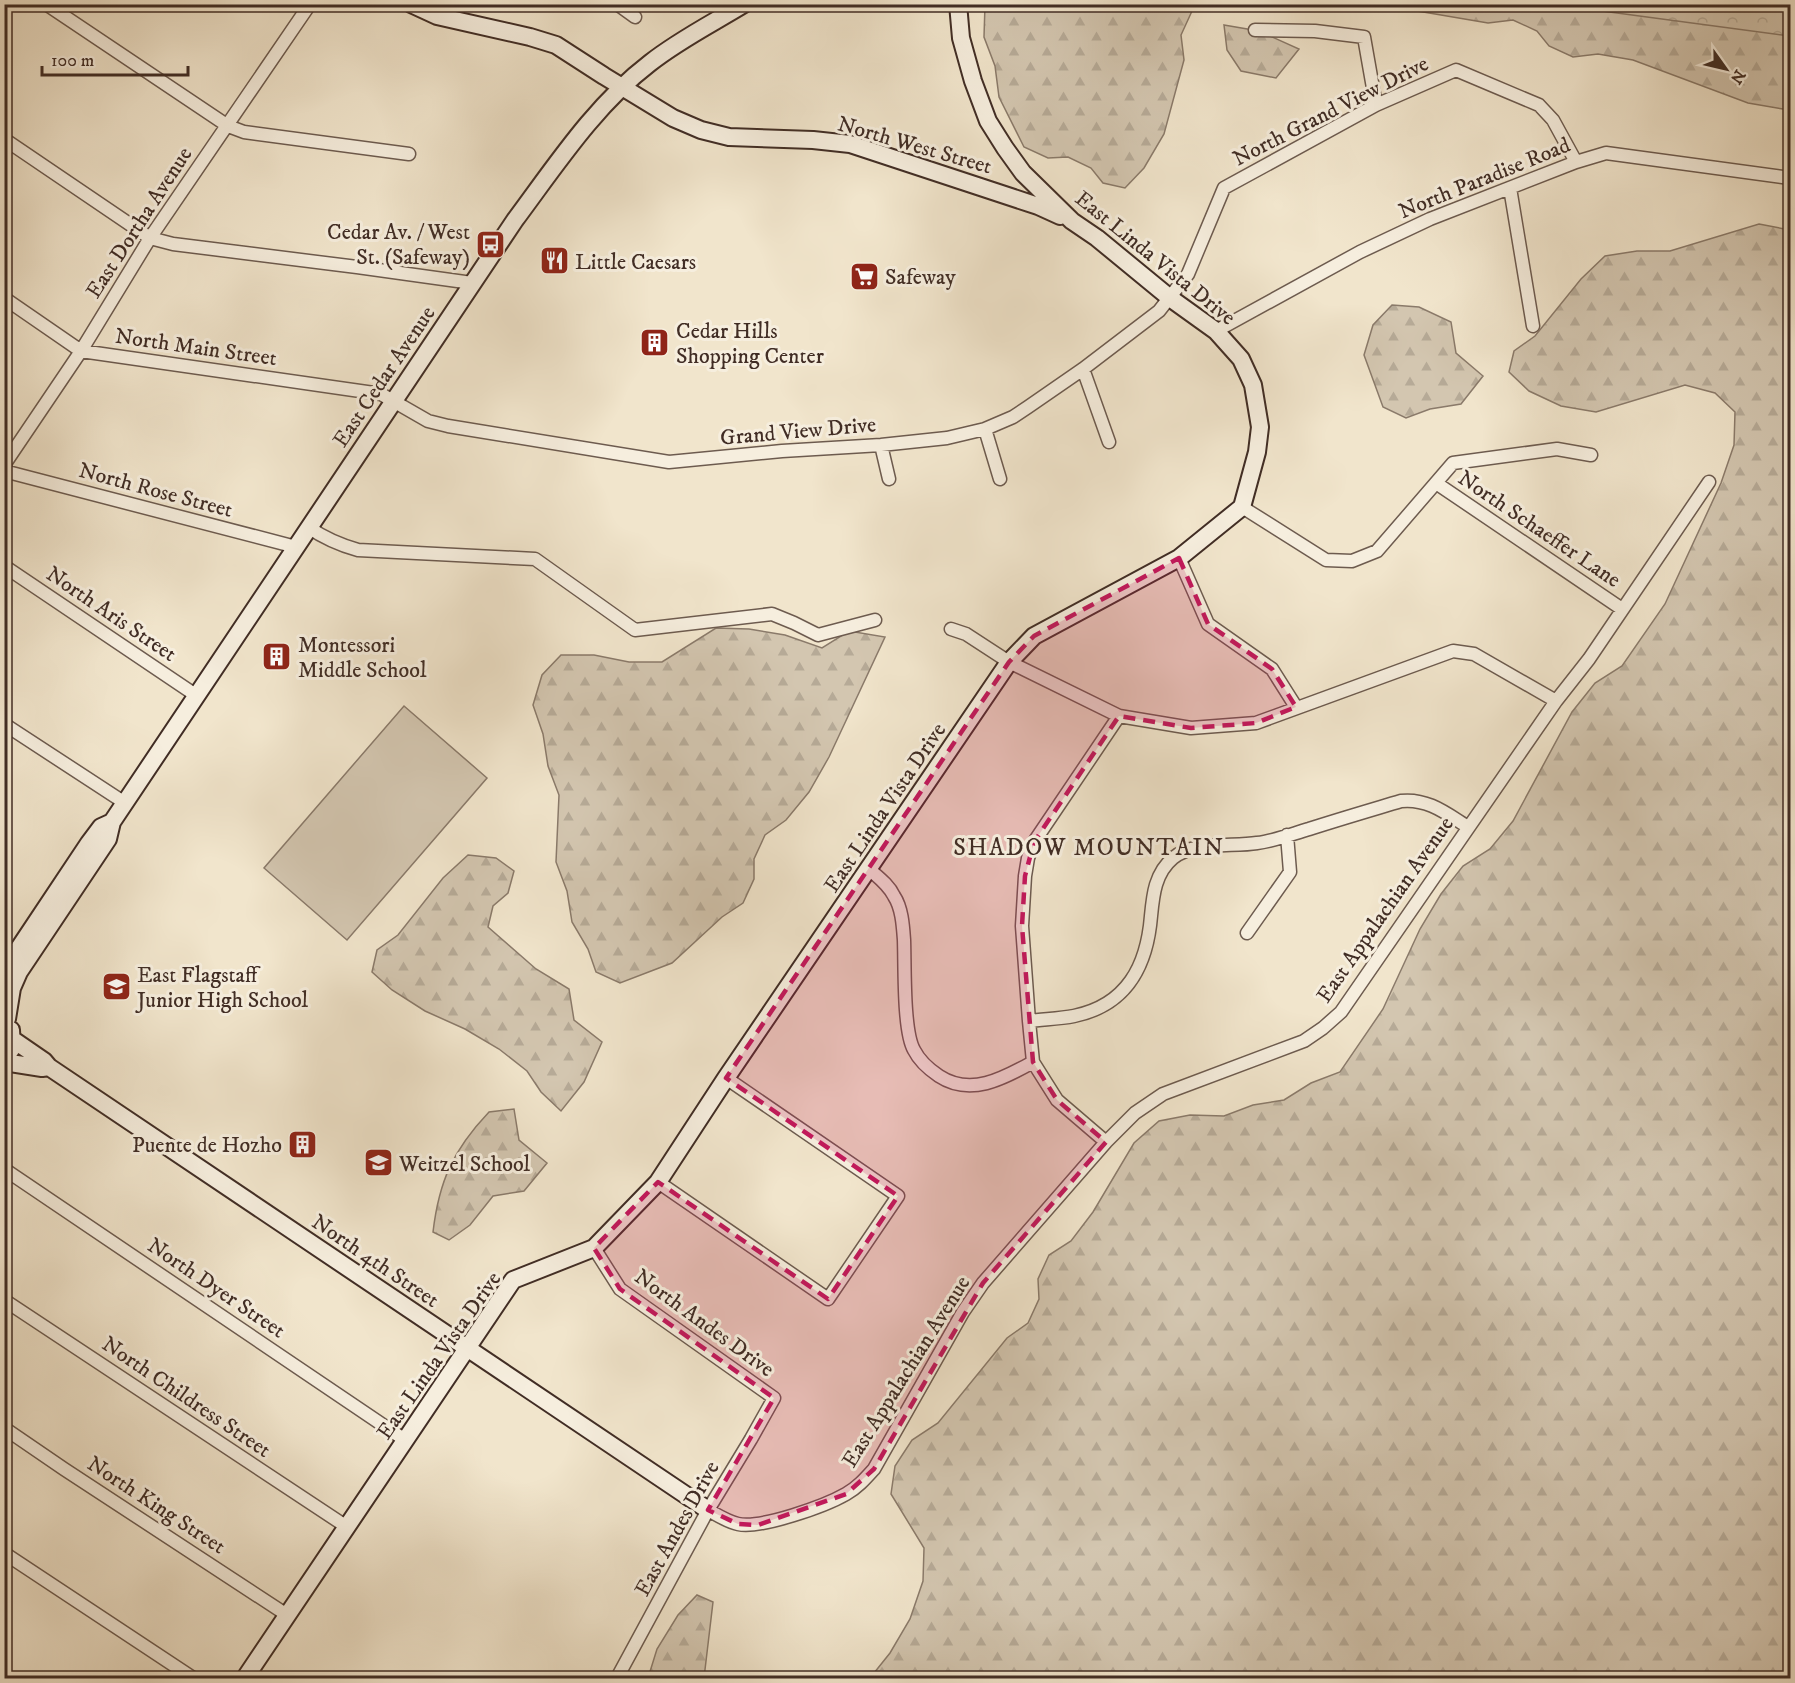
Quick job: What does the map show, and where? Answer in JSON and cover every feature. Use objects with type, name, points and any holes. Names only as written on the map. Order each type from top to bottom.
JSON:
[{"type":"street","points":[[46,4],[228,126],[244,132],[409,154]]},
{"type":"street","name":"East Dortha Avenue","points":[[4,465],[81,351],[150,238],[310,4]]},
{"type":"street","name":"North West Street","points":[[411,4],[436,16],[556,45],[673,118],[701,130],[729,137],[813,140],[850,144],[1038,206],[1072,221]]},
{"type":"street","points":[[616,4],[635,17]]},
{"type":"street","name":"East Cedar Avenue","points":[[6,1018],[18,972],[108,840],[112,822],[515,220],[588,124],[622,87],[651,62],[744,4]]},
{"type":"street","name":"East Linda Vista Drive","points":[[245,1678],[513,1280],[594,1248],[658,1182],[726,1078],[1009,662],[1034,636],[1179,558],[1242,507],[1257,452],[1260,427],[1253,385],[1241,359],[1216,331],[1072,221],[1023,173],[988,121],[973,81],[961,38],[958,4]]},
{"type":"street","points":[[1255,30],[1315,31],[1364,37],[1376,105]]},
{"type":"street","name":"North Grand View Drive","points":[[1170,298],[1188,274],[1224,188],[1376,105],[1456,70],[1539,105],[1553,120],[1576,162]]},
{"type":"street","points":[[4,139],[150,238],[173,244],[472,283]]},
{"type":"street","name":"North Paradise Road","points":[[1216,331],[1380,243],[1430,219],[1576,162],[1606,153],[1791,178]]},
{"type":"street","points":[[1510,188],[1533,326]]},
{"type":"street","name":"North Main Street","points":[[4,298],[81,351],[381,394],[394,402]]},
{"type":"street","name":"Grand View Drive","points":[[394,402],[428,421],[448,426],[669,462],[947,438],[984,429],[1013,417],[1083,369],[1159,311],[1170,298]]},
{"type":"street","points":[[1083,369],[1109,442]]},
{"type":"street","points":[[984,429],[1000,479]]},
{"type":"street","points":[[881,445],[889,479]]},
{"type":"street","points":[[1242,507],[1326,560],[1352,561],[1377,551],[1453,463],[1557,449],[1591,455]]},
{"type":"street","name":"North Rose Street","points":[[4,471],[296,547]]},
{"type":"street","name":"East Appalachian Avenue","points":[[708,1510],[738,1524],[758,1525],[780,1520],[825,1503],[846,1494],[860,1484],[874,1469],[963,1312],[983,1283],[1106,1142],[1135,1113],[1163,1094],[1304,1041],[1323,1028],[1341,1011],[1556,701],[1589,659],[1709,482]]},
{"type":"street","name":"North Schaeffer Lane","points":[[1436,483],[1622,609]]},
{"type":"street","points":[[308,527],[324,537],[358,550],[535,560],[635,630],[772,614],[818,635],[875,620]]},
{"type":"street","points":[[1179,558],[1208,624],[1272,669],[1296,707]]},
{"type":"street","name":"North Aris Street","points":[[4,566],[197,696]]},
{"type":"street","points":[[951,629],[966,634],[1009,662],[1119,716],[1191,728],[1256,723],[1453,651],[1474,654],[1556,701]]},
{"type":"street","points":[[1106,1142],[1057,1100],[1033,1062],[1022,926],[1028,858],[1034,842],[1119,716]]},
{"type":"street","points":[[4,724],[125,803]]},
{"type":"street","points":[[1029,1021],[1074,1016],[1094,1010],[1129,985],[1146,952],[1153,895],[1160,874],[1173,858],[1191,849],[1264,843],[1414,799],[1428,803],[1468,827]]},
{"type":"street","name":"East Cedar Avenue","points":[[4,971],[10,958],[101,827],[112,822]]},
{"type":"street","points":[[1248,933],[1290,872],[1287,836]]},
{"type":"street","points":[[869,869],[885,884],[899,907],[903,933],[908,1031],[913,1049],[922,1061],[932,1072],[944,1079],[969,1086],[984,1085],[999,1080],[1033,1062]]},
{"type":"street","points":[[4,1061],[10,1053],[12,1039],[6,1018]]},
{"type":"street","name":"North 4th Street","points":[[12,1039],[49,1067],[708,1510]]},
{"type":"street","name":"North 4th Street","points":[[4,1061],[42,1068],[49,1067]]},
{"type":"street","points":[[658,1182],[828,1299],[898,1196],[726,1078]]},
{"type":"street","name":"North Dyer Street","points":[[4,1169],[405,1440]]},
{"type":"street","name":"North Andes Drive","points":[[594,1248],[620,1289],[774,1398]]},
{"type":"street","name":"North Childress Street","points":[[4,1300],[347,1527]]},
{"type":"street","name":"East Andes Drive","points":[[617,1678],[708,1510],[774,1398]]},
{"type":"street","name":"North King Street","points":[[4,1428],[287,1615]]},
{"type":"street","points":[[4,1553],[193,1678]]},
{"type":"highlighted area","points":[[1179,558],[1208,624],[1272,669],[1296,707],[1256,723],[1191,728],[1119,716],[1034,842],[1025,876],[1022,926],[1033,1062],[1057,1100],[1106,1142],[983,1283],[874,1469],[846,1494],[758,1525],[738,1524],[708,1510],[774,1398],[620,1289],[594,1248],[658,1182],[828,1299],[898,1196],[726,1078],[1009,662],[1034,636]]},
{"type":"green space","points":[[1322,4],[1381,5],[1351,10]]},
{"type":"green space","points":[[985,5],[1208,5],[1192,11],[1181,35],[1184,60],[1164,134],[1144,168],[1125,188],[1103,183],[1091,168],[1068,157],[1048,158],[1024,147],[999,97],[995,66],[984,37]]},
{"type":"green space","points":[[1382,5],[1790,5],[1790,108],[1783,109],[1748,103],[1633,60],[1598,54],[1573,57],[1549,46],[1537,31],[1513,20],[1488,23]]},
{"type":"green space","points":[[1557,5],[1790,5],[1790,36]]},
{"type":"green space","points":[[1224,25],[1259,31],[1299,49],[1276,78],[1241,71],[1227,50]]},
{"type":"green space","points":[[1759,224],[1790,230],[1790,1678],[870,1678],[890,1653],[910,1619],[923,1581],[924,1548],[891,1494],[895,1466],[912,1440],[938,1423],[1007,1338],[1028,1323],[1039,1299],[1038,1279],[1049,1255],[1071,1241],[1093,1212],[1134,1143],[1159,1121],[1190,1115],[1224,1116],[1253,1105],[1284,1100],[1311,1083],[1340,1072],[1383,1009],[1420,929],[1441,894],[1463,866],[1490,849],[1513,821],[1572,712],[1595,683],[1622,666],[1665,604],[1721,483],[1734,445],[1735,412],[1715,393],[1685,385],[1596,412],[1561,406],[1529,391],[1509,372],[1514,351],[1535,336],[1581,279],[1605,256],[1637,251],[1670,251]]},
{"type":"green space","points":[[1392,305],[1419,307],[1451,322],[1456,353],[1483,376],[1461,404],[1430,409],[1406,418],[1383,407],[1364,355],[1373,325]]},
{"type":"green space","points":[[716,628],[749,629],[785,635],[822,648],[849,631],[885,637],[829,757],[809,792],[786,820],[765,835],[754,859],[754,879],[743,903],[722,917],[672,963],[620,983],[596,972],[588,949],[572,922],[567,891],[556,862],[559,795],[548,766],[543,734],[533,705],[542,675],[561,655],[594,655],[629,662],[662,662]]},
{"type":"green space","points":[[404,706],[487,778],[347,940],[264,868]]},
{"type":"green space","points":[[468,855],[496,858],[514,871],[508,893],[493,906],[488,927],[536,969],[569,989],[574,1020],[602,1042],[584,1082],[561,1111],[541,1092],[527,1071],[499,1049],[465,1029],[425,1011],[392,990],[372,972],[377,950],[398,935],[443,878]]},
{"type":"green space","points":[[514,1109],[519,1140],[547,1163],[524,1191],[493,1196],[470,1225],[449,1240],[433,1232],[439,1197],[457,1153],[489,1112]]},
{"type":"green space","points":[[697,1595],[713,1602],[704,1678],[648,1678],[657,1649],[678,1615]]},
{"type":"place","name":"Cedar Av. / West St. (Safeway)","points":[[491,244]]},
{"type":"place","name":"Little Caesars","points":[[554,261]]},
{"type":"place","name":"Safeway","points":[[864,276]]},
{"type":"place","name":"Cedar Hills Shopping Center","points":[[655,343]]},
{"type":"place","name":"Montessori Middle School","points":[[277,657]]},
{"type":"place","name":"East Flagstaff Junior High School","points":[[116,987]]},
{"type":"place","name":"Puente de Hozho","points":[[303,1144]]},
{"type":"place","name":"Weitzel School","points":[[378,1163]]},
{"type":"district","name":"SHADOW MOUNTAIN","points":[[1089,847]]}]
